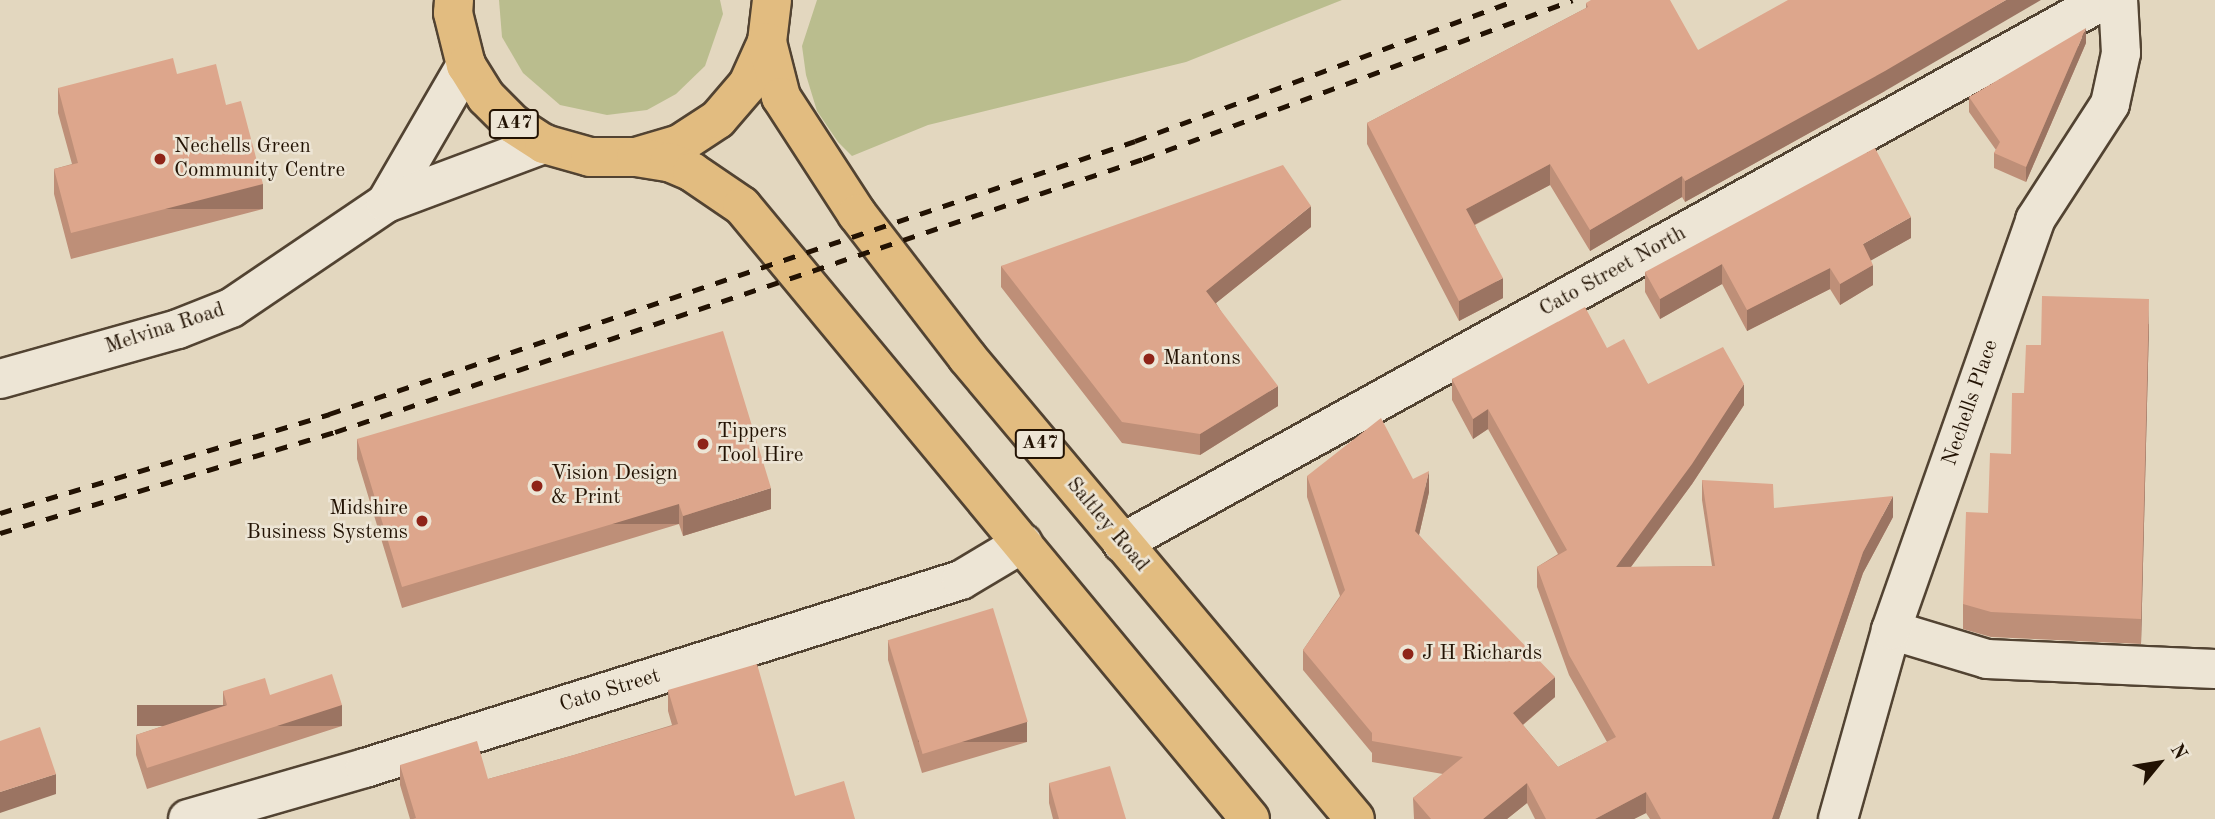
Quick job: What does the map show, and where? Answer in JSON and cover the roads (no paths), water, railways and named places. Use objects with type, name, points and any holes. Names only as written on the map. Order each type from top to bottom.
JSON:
[{"type":"main road","name":"A47","points":[[452,4],[466,65],[486,97],[504,115],[544,144],[590,157],[636,157],[669,162],[692,172],[742,206],[1250,819]]},
{"type":"main road","name":"Saltley Road","points":[[774,14],[781,97],[857,214],[967,357],[1122,543],[1277,722],[1355,819]]},
{"type":"main road","name":"A47","points":[[636,157],[680,144],[718,119],[748,84],[774,14]]},
{"type":"street","name":"Cato Street North","points":[[1122,543],[2104,0]]},
{"type":"street","name":"Nechells Place","points":[[1838,819],[1891,629],[2035,220],[2110,104],[2121,53],[2118,0]]},
{"type":"street","name":"Melvina Road","points":[[386,203],[466,65]]},
{"type":"street","name":"Melvina Road","points":[[0,379],[178,329],[231,308],[386,203],[544,144]]},
{"type":"street","name":"Cato Street","points":[[188,819],[365,768],[961,580],[1023,543]]},
{"type":"street","points":[[1891,629],[1987,659],[2215,669]]},
{"type":"railway","points":[[0,513],[329,414],[1135,141],[1517,0]]},
{"type":"railway","points":[[0,533],[335,432],[1143,159],[1572,0]]},
{"type":"place","name":"Nechells Green Community Centre","points":[[160,159]]},
{"type":"place","name":"Mantons","points":[[1149,359]]},
{"type":"place","name":"Tippers Tool Hire","points":[[703,444]]},
{"type":"place","name":"Vision Design & Print","points":[[537,486]]},
{"type":"place","name":"Midshire Business Systems","points":[[422,521]]},
{"type":"place","name":"J H Richards","points":[[1408,654]]}]
